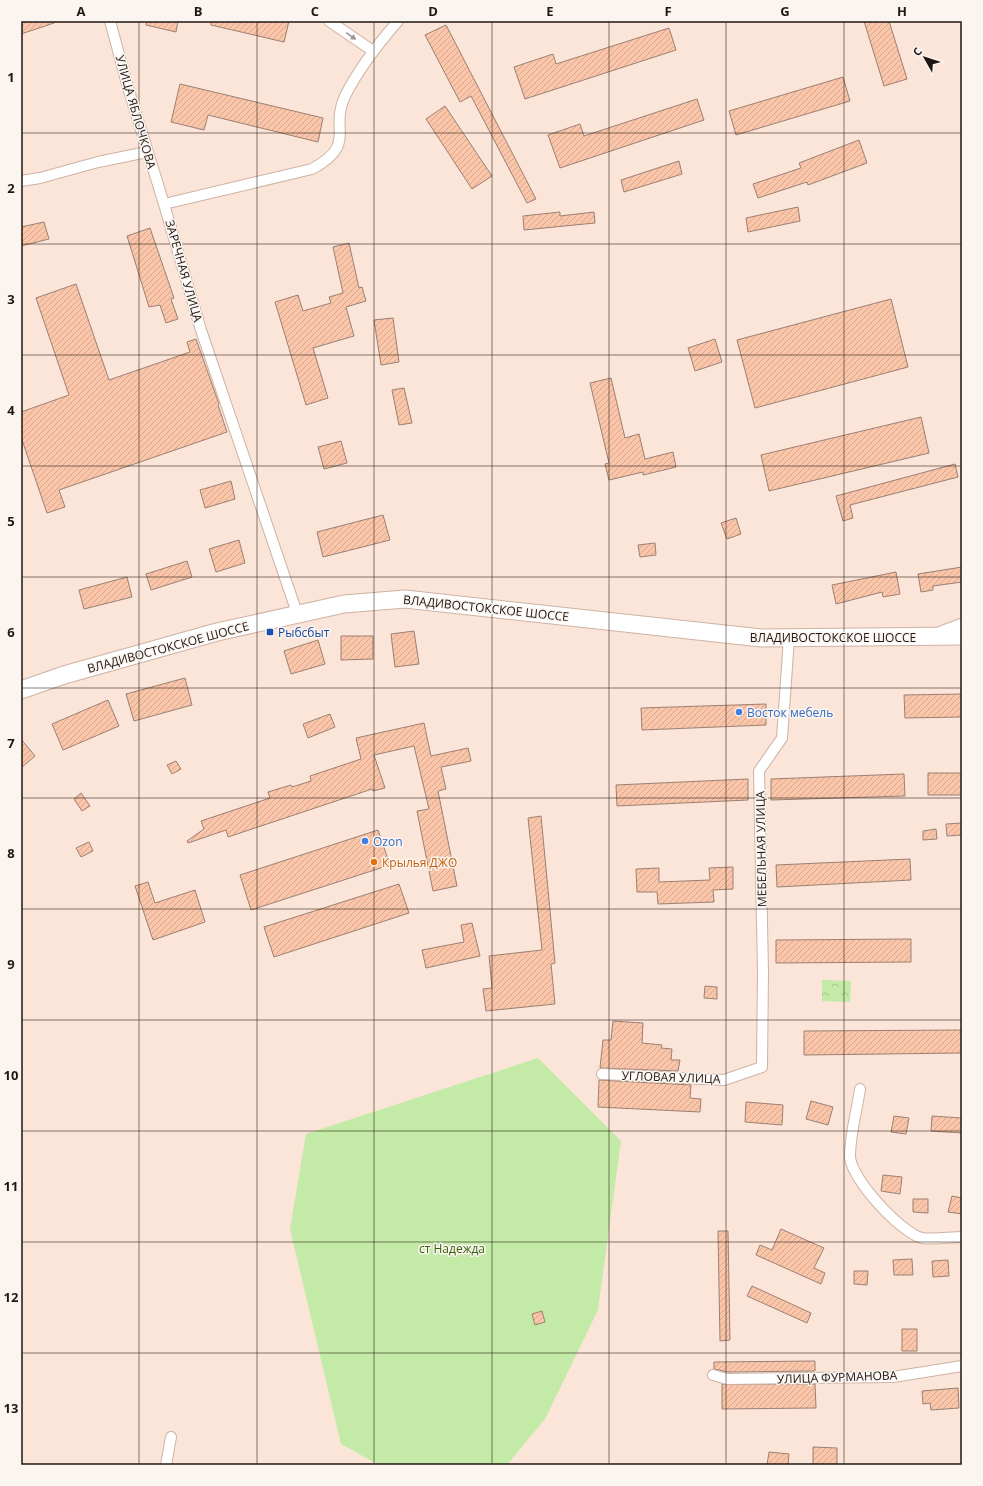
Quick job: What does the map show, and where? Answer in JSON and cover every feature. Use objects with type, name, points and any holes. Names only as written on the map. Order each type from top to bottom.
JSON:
[{"type":"highway","name":"ВЛАДИВОСТОКСКОЕ ШОССЕ","points":[[21,690],[64,675],[139,653],[298,613],[344,604],[405,599],[761,638],[962,636]]},
{"type":"street","name":"УЛИЦА ЯБЛОЧКОВА","points":[[110,21],[147,152],[164,204]]},
{"type":"street","points":[[329,21],[372,51]]},
{"type":"street","name":"ЗАРЕЧНАЯ УЛИЦА","points":[[298,613],[201,330],[164,204],[312,169],[324,162],[336,150],[340,135],[341,111],[344,98],[372,51],[398,21]]},
{"type":"street","points":[[21,181],[40,178],[98,162],[147,152]]},
{"type":"street","points":[[931,637],[962,626]]},
{"type":"street","name":"МЕБЕЛЬНАЯ УЛИЦА","points":[[762,1067],[763,964],[759,771],[782,738],[789,638]]},
{"type":"street","name":"УГЛОВАЯ УЛИЦА","points":[[602,1074],[724,1080],[762,1067]]},
{"type":"street","points":[[860,1089],[850,1156],[853,1169],[865,1188],[891,1217],[912,1233],[923,1238],[962,1237]]},
{"type":"street","name":"УЛИЦА ФУРМАНОВА","points":[[713,1376],[727,1379],[885,1377],[962,1366]]},
{"type":"street","points":[[166,1465],[170,1437]]},
{"type":"green space","points":[[822,980],[851,981],[850,1002],[822,1001]]},
{"type":"green space","name":"ст Надежда","points":[[538,1058],[621,1141],[598,1310],[545,1419],[507,1465],[379,1465],[341,1444],[290,1229],[306,1134]]},
{"type":"building","points":[[21,21],[54,21],[54,23],[21,34]]},
{"type":"building","points":[[147,21],[178,21],[176,32],[146,25]]},
{"type":"building","points":[[211,21],[289,21],[284,42],[211,25]]},
{"type":"building","points":[[864,21],[889,21],[907,79],[884,86]]},
{"type":"building","points":[[446,25],[536,199],[527,203],[471,96],[460,102],[425,35]]},
{"type":"building","points":[[669,28],[676,50],[525,99],[514,67],[553,54],[556,64]]},
{"type":"building","points":[[843,77],[850,101],[736,135],[729,111]]},
{"type":"building","points":[[180,84],[323,118],[318,142],[208,115],[204,130],[171,122]]},
{"type":"building","points":[[697,99],[704,120],[560,168],[548,135],[580,124],[584,136]]},
{"type":"building","points":[[445,106],[492,176],[472,189],[426,119]]},
{"type":"building","points":[[859,140],[867,163],[808,185],[807,182],[758,198],[753,184],[801,168],[799,163]]},
{"type":"building","points":[[679,161],[682,174],[624,192],[621,180]]},
{"type":"building","points":[[798,207],[800,221],[748,232],[746,218]]},
{"type":"building","points":[[560,212],[560,216],[594,212],[595,223],[524,230],[523,216]]},
{"type":"building","points":[[44,222],[49,239],[21,246],[21,227]]},
{"type":"building","points":[[150,228],[174,298],[171,299],[178,319],[166,323],[160,305],[149,307],[127,236]]},
{"type":"building","points":[[349,243],[359,288],[362,287],[366,301],[346,307],[354,336],[313,348],[328,398],[306,405],[275,302],[298,295],[303,311],[331,303],[329,297],[343,293],[333,247]]},
{"type":"building","points":[[76,284],[109,380],[190,352],[187,342],[196,339],[219,404],[218,405],[227,432],[59,490],[65,507],[47,513],[21,437],[21,412],[69,395],[36,298]]},
{"type":"building","points":[[891,299],[908,367],[755,408],[737,340]]},
{"type":"building","points":[[393,318],[399,362],[381,365],[374,320]]},
{"type":"building","points":[[715,339],[722,362],[695,371],[688,348]]},
{"type":"building","points":[[611,378],[625,438],[639,434],[645,459],[673,452],[676,467],[643,475],[643,472],[609,480],[605,464],[609,463],[590,383]]},
{"type":"building","points":[[404,388],[412,423],[399,425],[392,390]]},
{"type":"building","points":[[921,417],[929,453],[769,491],[761,455]]},
{"type":"building","points":[[341,441],[347,463],[324,469],[318,447]]},
{"type":"building","points":[[955,464],[958,477],[850,505],[853,518],[843,521],[836,496]]},
{"type":"building","points":[[231,481],[235,499],[205,508],[200,490]]},
{"type":"building","points":[[383,515],[390,540],[323,557],[317,532]]},
{"type":"building","points":[[736,518],[741,534],[727,539],[721,523]]},
{"type":"building","points":[[239,540],[245,563],[216,572],[209,549]]},
{"type":"building","points":[[655,543],[656,555],[640,557],[638,545]]},
{"type":"building","points":[[187,561],[192,577],[151,590],[146,574]]},
{"type":"building","points":[[962,567],[962,582],[933,586],[933,590],[921,592],[918,574]]},
{"type":"building","points":[[896,572],[900,594],[883,597],[882,592],[836,604],[832,585]]},
{"type":"building","points":[[127,577],[132,597],[84,609],[79,590]]},
{"type":"building","points":[[414,631],[419,664],[395,667],[391,634]]},
{"type":"building","points":[[341,636],[373,636],[373,659],[341,660]]},
{"type":"building","points":[[318,640],[325,664],[291,674],[284,651]]},
{"type":"building","points":[[185,678],[192,705],[134,721],[126,694]]},
{"type":"building","points":[[962,694],[962,717],[905,718],[904,695]]},
{"type":"building","points":[[108,700],[119,726],[63,750],[52,724]]},
{"type":"building","points":[[766,704],[766,725],[642,730],[641,708]]},
{"type":"building","points":[[330,714],[335,727],[308,738],[303,724]]},
{"type":"building","points":[[424,723],[431,756],[468,748],[471,761],[441,767],[446,789],[438,791],[457,886],[433,891],[417,811],[429,809],[414,746],[374,755],[385,788],[373,791],[372,789],[228,837],[226,830],[188,843],[187,841],[204,829],[201,821],[270,798],[268,792],[311,781],[310,776],[361,759],[356,738]]},
{"type":"building","points":[[21,739],[35,756],[21,768]]},
{"type":"building","points":[[176,761],[181,769],[172,774],[167,765]]},
{"type":"building","points":[[928,773],[962,773],[962,795],[928,795]]},
{"type":"building","points":[[904,774],[905,796],[771,800],[771,779]]},
{"type":"building","points":[[748,779],[748,800],[617,806],[616,785]]},
{"type":"building","points":[[81,793],[90,806],[82,811],[74,799]]},
{"type":"building","points":[[541,816],[555,963],[551,964],[555,1004],[486,1011],[483,989],[492,988],[489,956],[542,950],[528,818]]},
{"type":"building","points":[[962,823],[962,835],[947,836],[946,824]]},
{"type":"building","points":[[936,829],[937,839],[923,840],[923,831]]},
{"type":"building","points":[[378,830],[390,865],[251,910],[240,875]]},
{"type":"building","points":[[89,842],[93,851],[81,857],[76,848]]},
{"type":"building","points":[[910,859],[911,880],[777,887],[776,865]]},
{"type":"building","points":[[733,867],[733,889],[713,890],[714,902],[658,904],[657,892],[637,892],[636,869],[659,868],[659,882],[710,880],[709,868]]},
{"type":"building","points":[[148,882],[155,903],[195,890],[205,922],[153,940],[135,886]]},
{"type":"building","points":[[399,884],[409,913],[274,957],[264,927]]},
{"type":"building","points":[[472,923],[480,956],[426,968],[422,950],[464,942],[461,925]]},
{"type":"building","points":[[911,939],[911,962],[776,963],[776,940]]},
{"type":"building","points":[[705,986],[717,987],[717,999],[704,998]]},
{"type":"building","points":[[613,1021],[643,1023],[642,1043],[662,1045],[661,1048],[672,1049],[671,1060],[680,1060],[678,1071],[600,1068],[603,1040],[611,1040]]},
{"type":"building","points":[[962,1030],[962,1053],[804,1055],[804,1031]]},
{"type":"building","points":[[599,1080],[691,1085],[690,1098],[701,1099],[700,1112],[598,1107]]},
{"type":"building","points":[[811,1101],[833,1107],[828,1125],[806,1119]]},
{"type":"building","points":[[746,1102],[783,1105],[782,1125],[745,1122]]},
{"type":"building","points":[[894,1116],[909,1118],[906,1134],[891,1132]]},
{"type":"building","points":[[932,1116],[962,1118],[962,1133],[931,1131]]},
{"type":"building","points":[[883,1175],[902,1177],[900,1194],[881,1191]]},
{"type":"building","points":[[952,1196],[962,1198],[962,1214],[948,1212]]},
{"type":"building","points":[[913,1199],[928,1199],[928,1213],[913,1212]]},
{"type":"building","points":[[781,1229],[824,1248],[814,1268],[825,1273],[821,1284],[756,1255],[760,1245],[772,1250]]},
{"type":"building","points":[[718,1231],[728,1231],[730,1340],[720,1341]]},
{"type":"building","points":[[912,1259],[913,1275],[894,1275],[893,1260]]},
{"type":"building","points":[[948,1260],[949,1276],[933,1277],[932,1261]]},
{"type":"building","points":[[854,1271],[868,1271],[867,1285],[854,1284]]},
{"type":"building","points":[[752,1286],[811,1313],[807,1323],[747,1296]]},
{"type":"building","points":[[542,1311],[545,1322],[535,1325],[532,1314]]},
{"type":"building","points":[[902,1329],[917,1329],[917,1351],[902,1351]]},
{"type":"building","points":[[815,1361],[815,1371],[728,1372],[714,1369],[714,1362]]},
{"type":"building","points":[[722,1384],[815,1384],[816,1408],[722,1409]]},
{"type":"building","points":[[958,1388],[959,1408],[931,1410],[930,1403],[923,1404],[922,1391]]},
{"type":"building","points":[[813,1447],[837,1448],[837,1465],[813,1465]]},
{"type":"building","points":[[769,1452],[789,1454],[788,1465],[767,1465]]},
{"type":"place","name":"Рыбсбыт","points":[[270,632]]},
{"type":"place","name":"Восток мебель","points":[[739,712]]},
{"type":"place","name":"Ozon","points":[[365,841]]},
{"type":"place","name":"Крылья ДЖО","points":[[374,862]]}]
